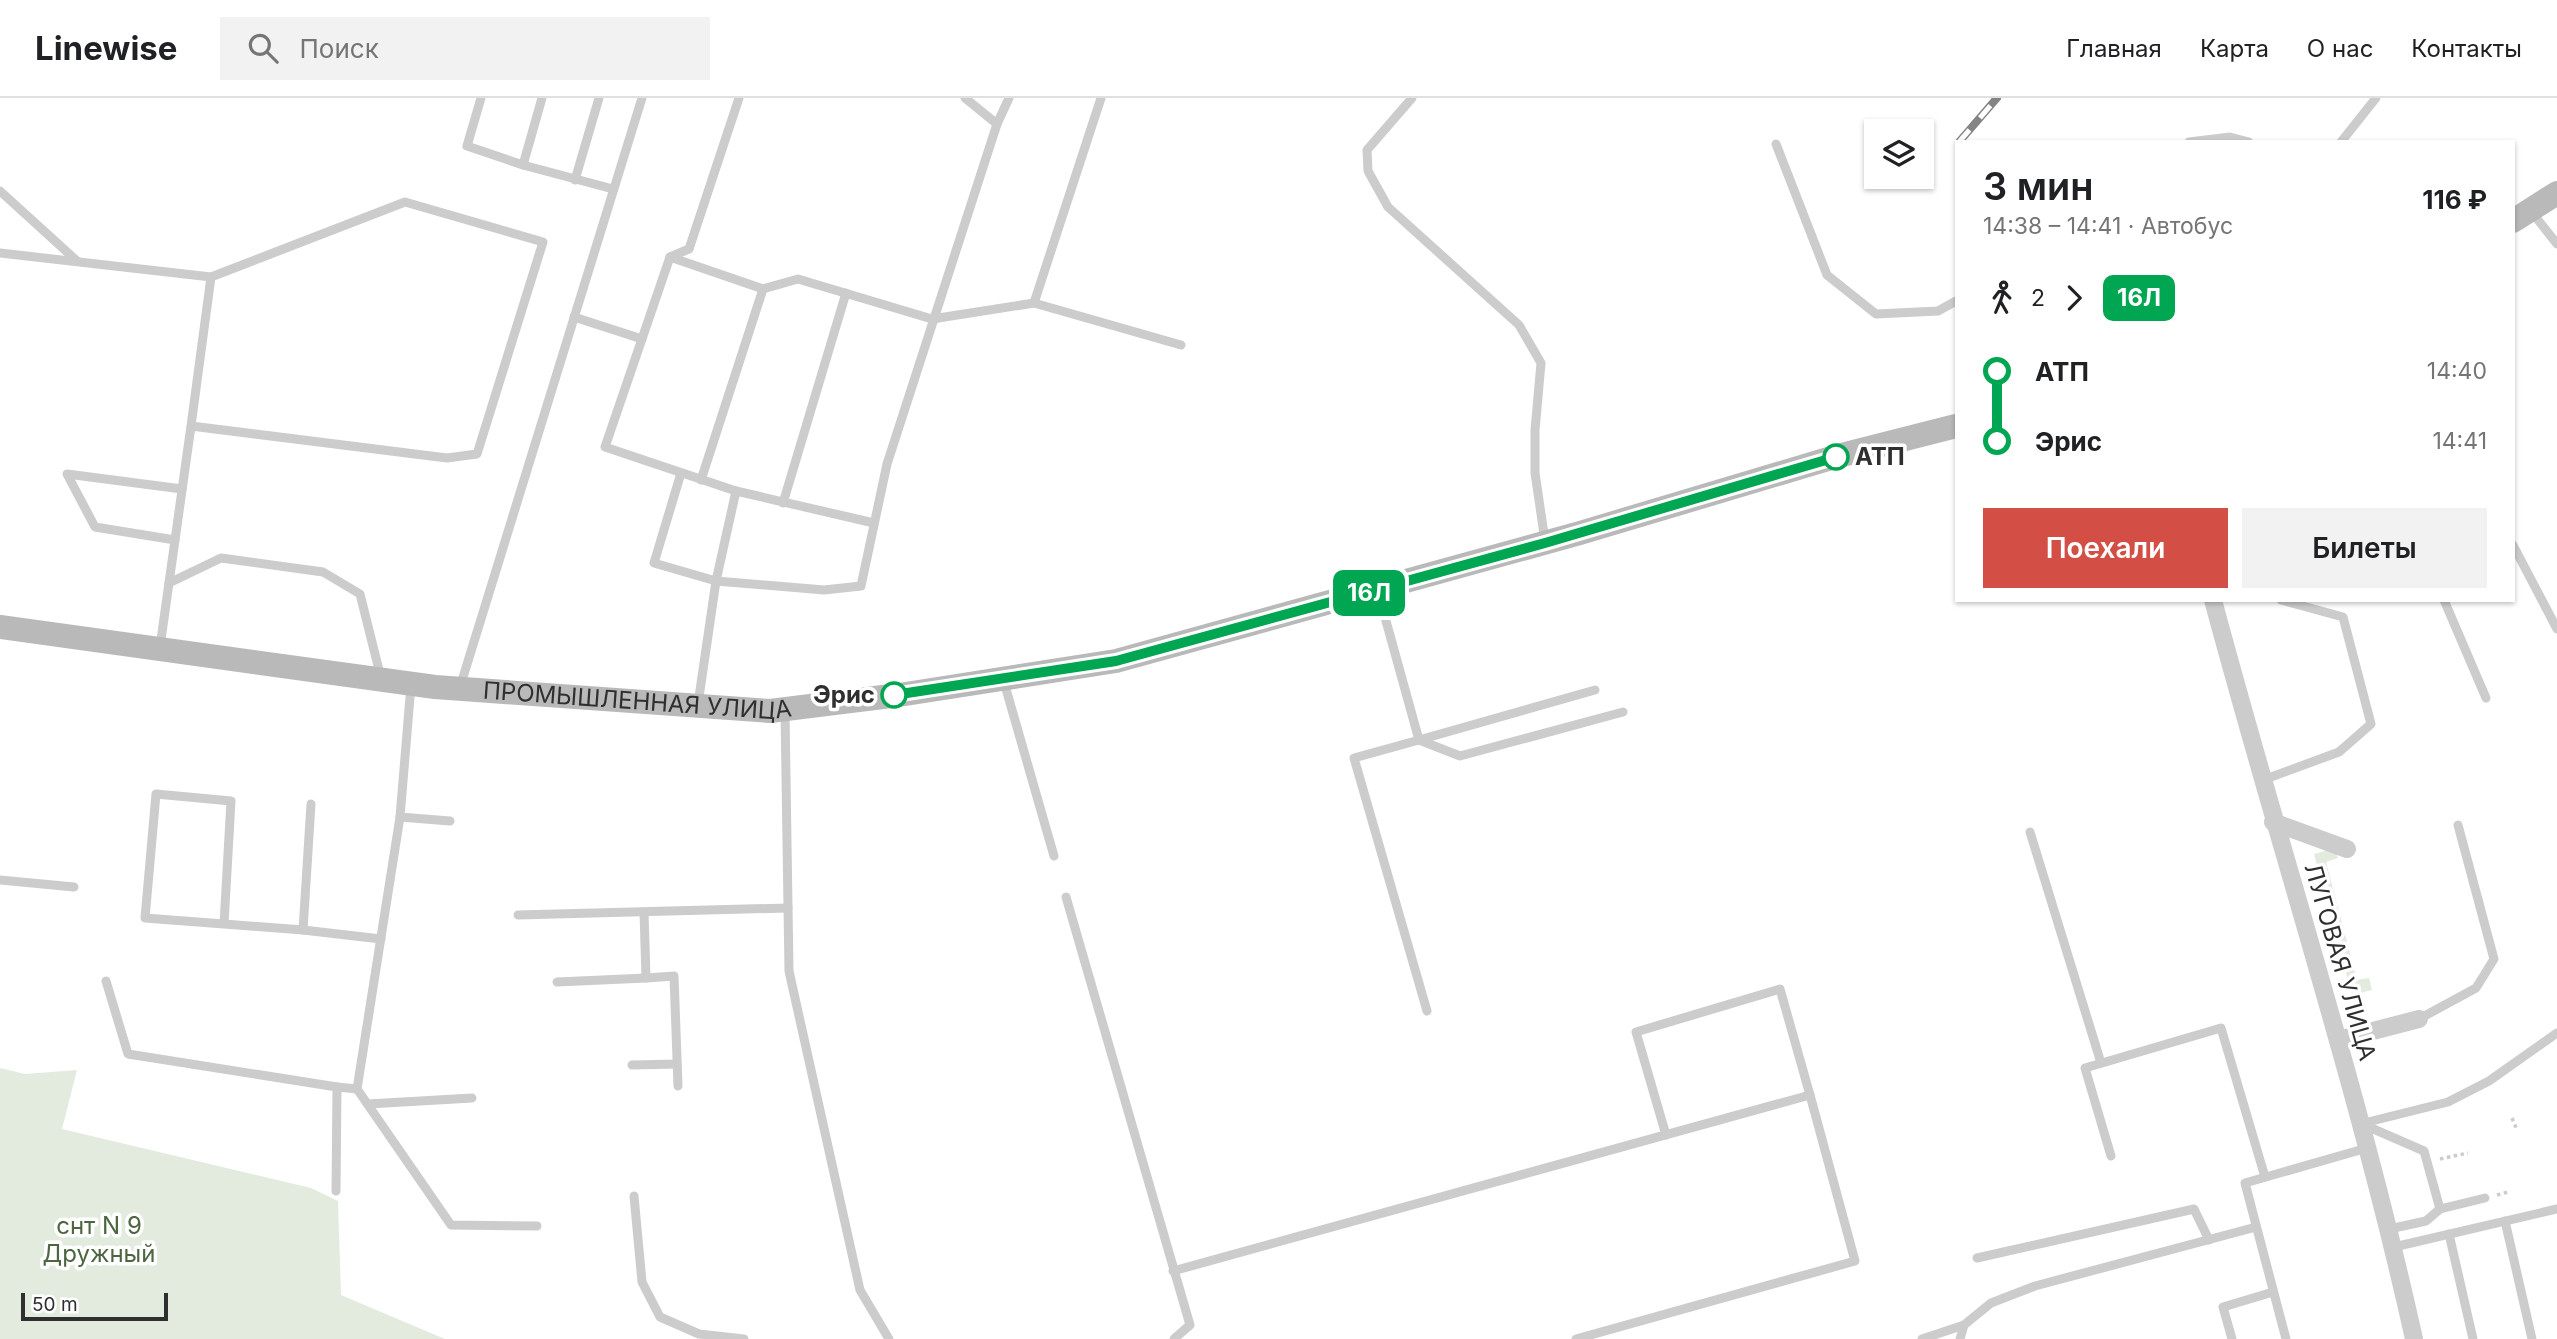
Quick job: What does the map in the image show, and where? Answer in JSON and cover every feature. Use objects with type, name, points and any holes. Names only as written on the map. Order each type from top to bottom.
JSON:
[{"type":"main road","points":[[2522,215],[2557,193]]},
{"type":"main road","name":"ПРОМЫШЛЕННАЯ УЛИЦА","points":[[0,627],[411,684],[770,711],[899,695],[1116,661],[1545,543],[1838,456],[1955,426]]},
{"type":"street","name":"ЛУГОВАЯ УЛИЦА","points":[[2214,602],[2261,781],[2338,1040],[2389,1229],[2414,1339]]},
{"type":"street","points":[[2273,822],[2347,849]]},
{"type":"street","points":[[2338,1040],[2419,1019]]},
{"type":"lane","points":[[481,98],[467,146],[523,165],[613,189]]},
{"type":"lane","points":[[523,165],[542,98]]},
{"type":"lane","points":[[575,180],[598,98]]},
{"type":"lane","points":[[459,688],[642,98]]},
{"type":"lane","points":[[670,257],[689,250],[739,98]]},
{"type":"lane","points":[[965,98],[997,124]]},
{"type":"lane","points":[[681,473],[654,563],[716,581],[824,590],[861,586],[887,464],[997,124],[1009,98]]},
{"type":"lane","points":[[1034,303],[1101,98]]},
{"type":"lane","points":[[1412,98],[1367,150],[1368,171],[1388,207],[1519,325],[1541,363],[1535,430],[1535,473],[1545,543]]},
{"type":"lane","points":[[2343,140],[2376,98]]},
{"type":"lane","points":[[2206,140],[2231,137],[2242,140]]},
{"type":"lane","points":[[1776,144],[1827,275],[1876,314],[1938,311],[1955,302]]},
{"type":"lane","points":[[0,191],[78,262]]},
{"type":"lane","points":[[0,253],[211,277],[405,202],[543,242],[477,454],[447,458],[191,426]]},
{"type":"lane","points":[[2522,215],[2557,244]]},
{"type":"lane","points":[[670,257],[763,289],[798,279],[932,319],[1034,303],[1181,345]]},
{"type":"lane","points":[[670,257],[606,447],[736,491],[874,523]]},
{"type":"lane","points":[[160,649],[211,277]]},
{"type":"lane","points":[[701,480],[763,289]]},
{"type":"lane","points":[[783,503],[846,293]]},
{"type":"lane","points":[[574,317],[642,339]]},
{"type":"lane","points":[[175,541],[95,527],[67,474],[182,489]]},
{"type":"lane","points":[[698,705],[716,581],[736,491]]},
{"type":"lane","points":[[2515,549],[2557,629]]},
{"type":"lane","points":[[169,583],[221,558],[323,572],[360,594],[381,679]]},
{"type":"lane","points":[[1377,590],[1419,740]]},
{"type":"lane","points":[[2261,781],[2339,752],[2371,724],[2343,617],[2300,602]]},
{"type":"lane","points":[[2445,602],[2486,698]]},
{"type":"lane","points":[[1002,677],[1054,856]]},
{"type":"lane","points":[[411,684],[400,817],[357,1089],[451,1225],[537,1226]]},
{"type":"lane","points":[[1427,1011],[1354,758],[1595,690]]},
{"type":"lane","points":[[785,708],[789,971],[860,1290],[889,1339]]},
{"type":"lane","points":[[1419,740],[1460,756],[1623,712]]},
{"type":"lane","points":[[224,923],[231,801],[156,794],[145,918],[381,939]]},
{"type":"lane","points":[[303,930],[311,804]]},
{"type":"lane","points":[[400,817],[450,821]]},
{"type":"lane","points":[[2419,1019],[2476,988],[2494,959],[2458,825]]},
{"type":"lane","points":[[2030,832],[2101,1063]]},
{"type":"lane","points":[[0,880],[74,887]]},
{"type":"lane","points":[[1066,897],[1190,1325],[1174,1339]]},
{"type":"lane","points":[[518,915],[788,908]]},
{"type":"lane","points":[[644,912],[646,978]]},
{"type":"lane","points":[[557,982],[674,976],[678,1086]]},
{"type":"lane","points":[[106,981],[128,1054],[357,1089]]},
{"type":"lane","points":[[1576,1339],[1855,1261],[1780,989],[1636,1032],[1666,1135]]},
{"type":"lane","points":[[2111,1156],[2085,1068],[2221,1028],[2265,1177]]},
{"type":"lane","points":[[2360,1124],[2448,1102],[2489,1081],[2557,1032]]},
{"type":"lane","points":[[632,1065],[677,1064]]},
{"type":"lane","points":[[336,1191],[337,1087]]},
{"type":"lane","points":[[1173,1271],[1810,1095]]},
{"type":"lane","points":[[368,1104],[472,1098]]},
{"type":"lane","points":[[2360,1124],[2424,1151],[2440,1209]]},
{"type":"lane","points":[[2286,1339],[2245,1183],[2367,1148]]},
{"type":"lane","points":[[634,1196],[642,1282],[660,1317],[699,1334],[744,1339]]},
{"type":"lane","points":[[2389,1229],[2426,1221],[2440,1209],[2485,1198]]},
{"type":"lane","points":[[1977,1258],[2194,1209],[2209,1240]]},
{"type":"lane","points":[[2393,1247],[2557,1209]]},
{"type":"lane","points":[[2505,1221],[2532,1339]]},
{"type":"lane","points":[[1922,1339],[1964,1325],[1991,1303],[2035,1286],[2256,1227]]},
{"type":"lane","points":[[2449,1234],[2473,1339]]},
{"type":"lane","points":[[2232,1339],[2223,1307],[2273,1292]]},
{"type":"lane","points":[[1961,1339],[1964,1325]]},
{"type":"path","points":[[2512,1118],[2517,1130]]},
{"type":"path","points":[[2427,1162],[2468,1153]]},
{"type":"green space","points":[[2335,848],[2338,858],[2326,862],[2357,980],[2369,978],[2372,990],[2352,995],[2314,854]]},
{"type":"green space","name":"снт N 9 Дружный","points":[[0,1068],[25,1074],[77,1070],[62,1129],[311,1188],[338,1201],[341,1295],[445,1339],[0,1339]]},
{"type":"railway","points":[[1961,140],[1997,98]]},
{"type":"bus line","name":"16Л","points":[[894,695],[1116,661],[1545,543],[1836,457]]},
{"type":"place","name":"АТП","points":[[1836,457]]},
{"type":"place","name":"Эрис","points":[[894,695]]}]
